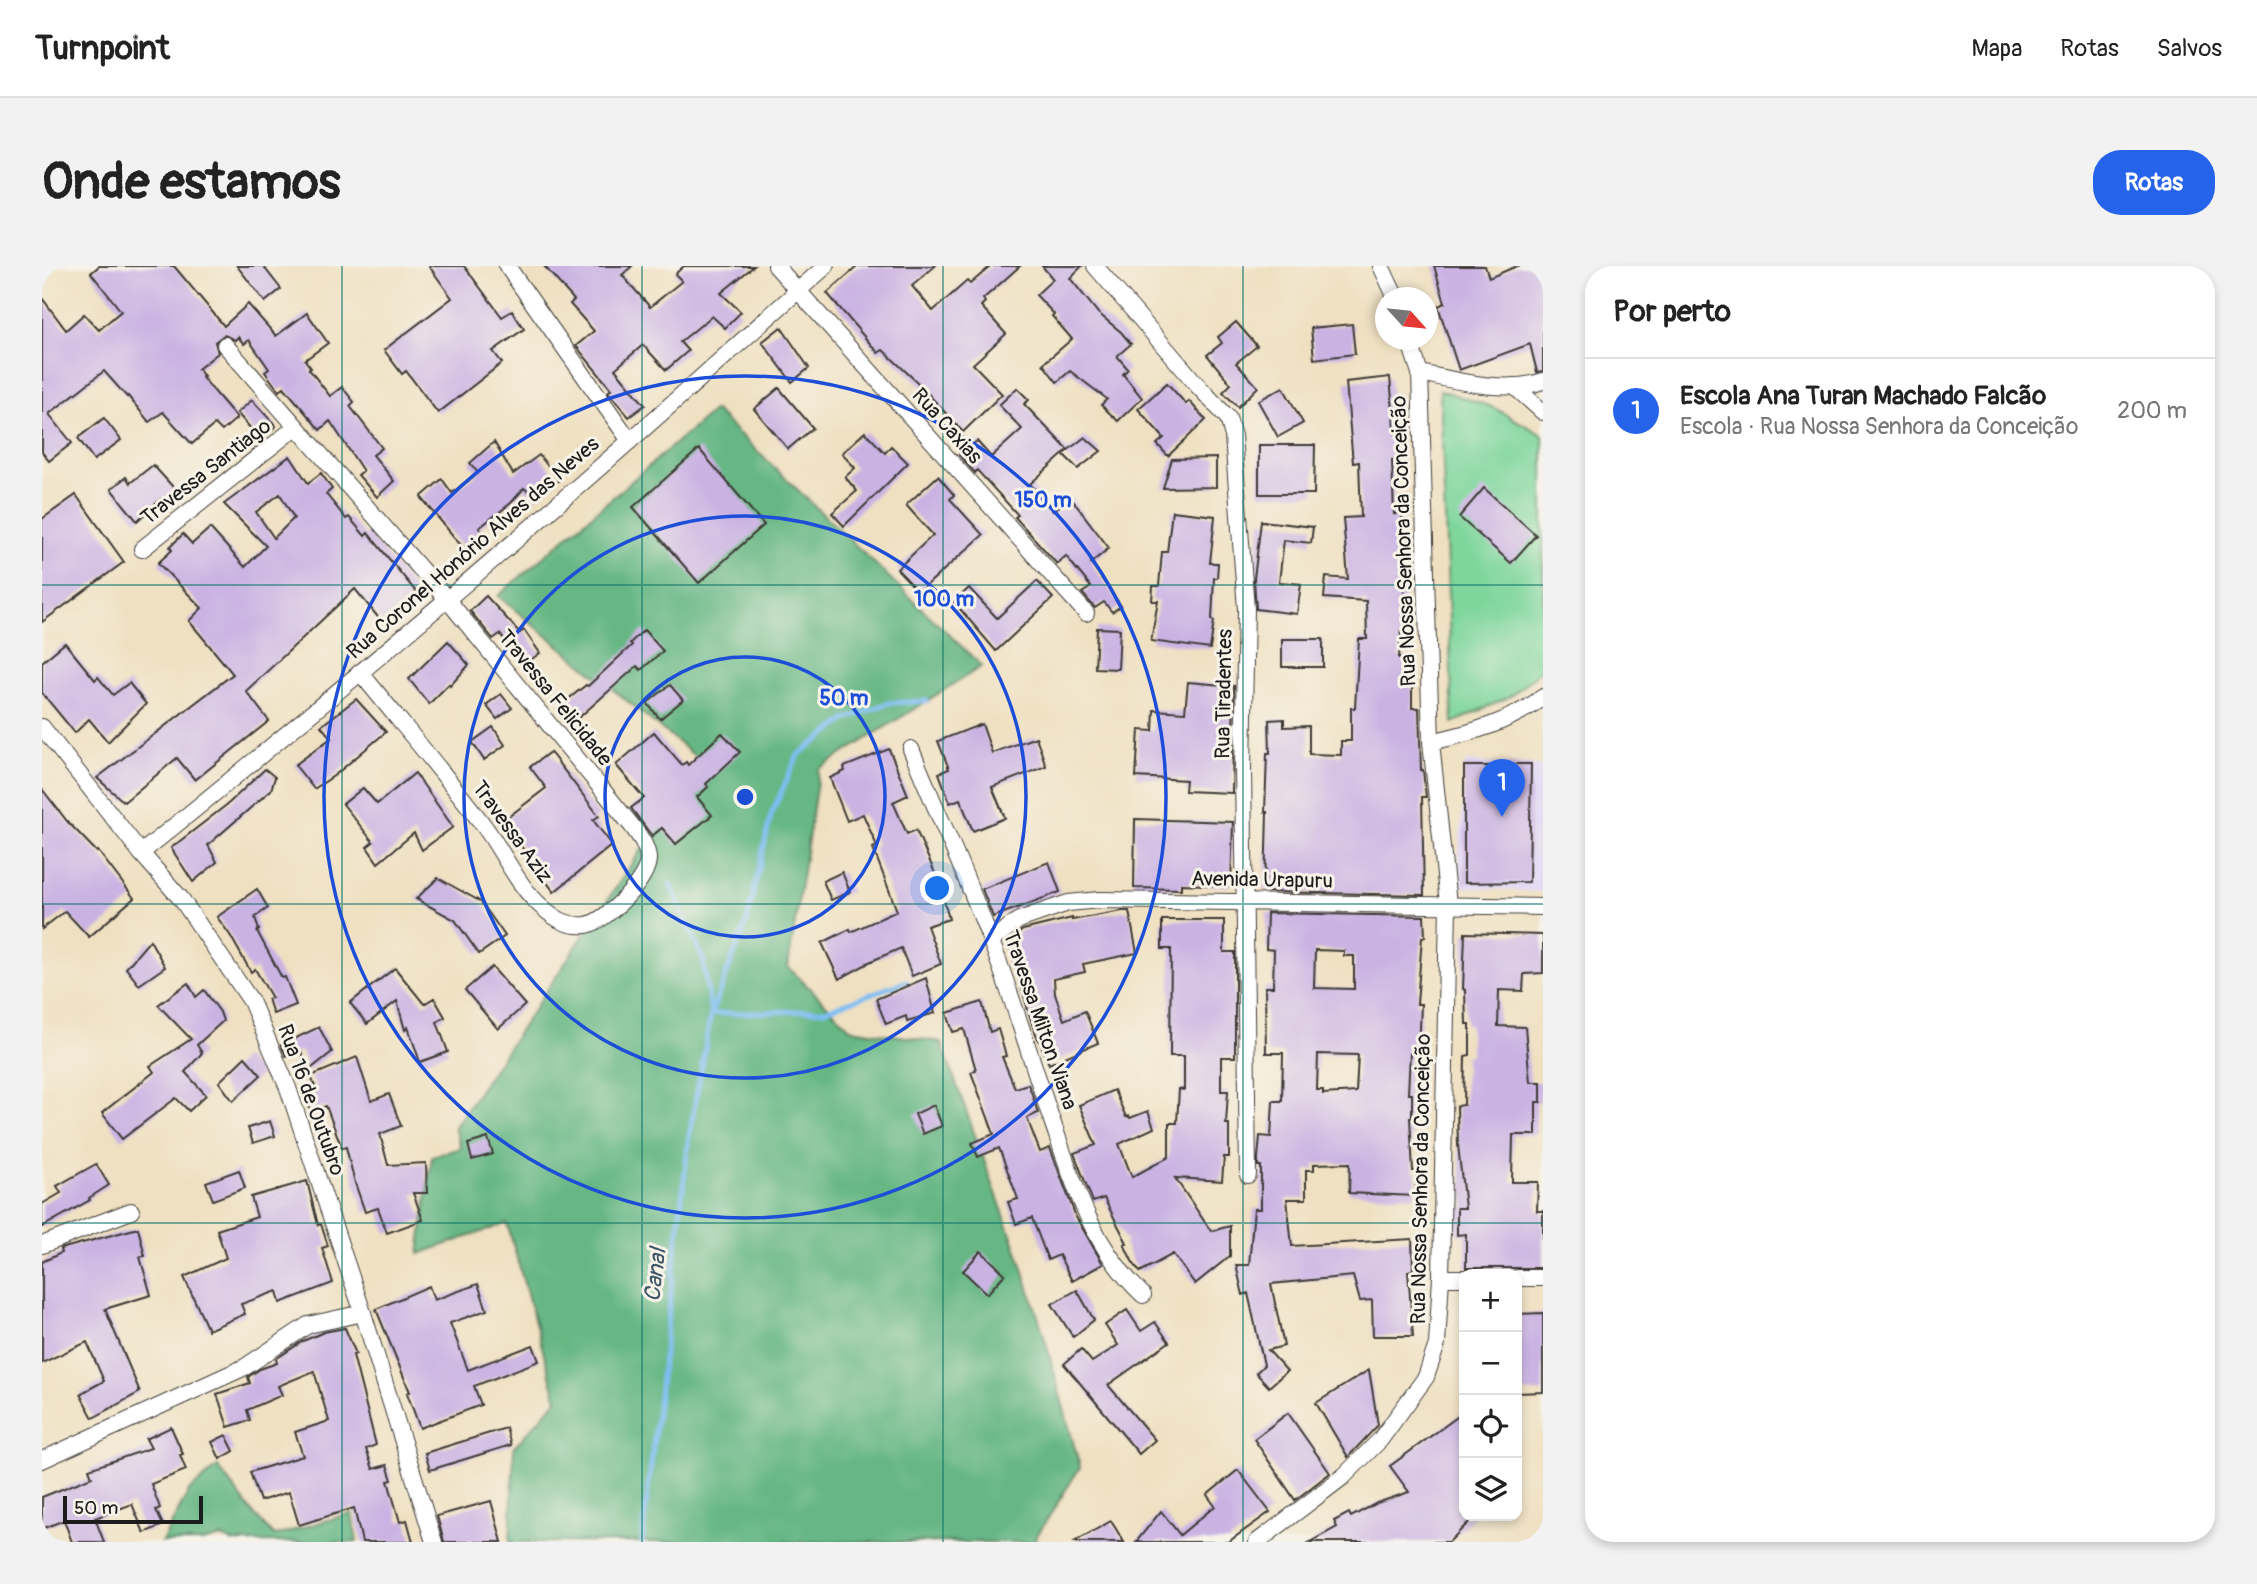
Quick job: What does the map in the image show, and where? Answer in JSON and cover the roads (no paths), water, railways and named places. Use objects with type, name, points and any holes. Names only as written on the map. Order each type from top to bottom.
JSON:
[{"type":"street","points":[[507,266],[630,441]]},
{"type":"street","name":"Rua Caxias","points":[[776,266],[1086,613]]},
{"type":"street","name":"Rua Coronel Honório Alves das Neves","points":[[141,853],[360,672],[630,441],[826,266]]},
{"type":"street","name":"Rua Tiradentes","points":[[1095,266],[1228,418],[1233,436],[1246,609],[1243,768],[1248,1175]]},
{"type":"street","points":[[1381,266],[1391,287]]},
{"type":"street","name":"Travessa Felicidade","points":[[225,345],[446,598],[632,825]]},
{"type":"street","name":"Rua Nossa Senhora da Conceição","points":[[1257,1542],[1344,1476],[1380,1440],[1426,1377],[1437,1344],[1441,1278],[1448,904],[1431,742],[1420,373],[1412,350]]},
{"type":"street","points":[[1420,373],[1477,384],[1514,386],[1543,381]]},
{"type":"street","points":[[1514,386],[1543,412]]},
{"type":"street","name":"Travessa Santiago","points":[[142,549],[296,427]]},
{"type":"street","name":"Travessa Aziz","points":[[360,672],[485,828],[525,887],[541,906],[564,924],[587,925],[603,917],[636,887],[647,870],[648,857],[643,842],[632,825]]},
{"type":"street","points":[[1431,742],[1476,732],[1529,708],[1543,697]]},
{"type":"street","name":"Rua 16 de Outubro","points":[[42,727],[141,853],[182,900],[251,1001],[288,1088],[363,1313],[434,1542]]},
{"type":"street","name":"Travessa Milton Viana","points":[[911,749],[991,940],[1091,1226],[1124,1277],[1143,1295]]},
{"type":"street","name":"Avenida Urapuru","points":[[991,940],[1019,920],[1068,903],[1101,900],[1543,907]]},
{"type":"street","points":[[42,1245],[131,1211]]},
{"type":"street","points":[[1441,1278],[1459,1278]]},
{"type":"street","points":[[1522,1278],[1543,1278]]},
{"type":"street","points":[[42,1460],[245,1367],[308,1325],[363,1313]]},
{"type":"waterway","name":"Canal","points":[[642,1542],[689,1137],[711,1014],[747,921],[771,815],[798,755],[847,719],[888,703],[927,701]]},
{"type":"waterway","name":"Canal","points":[[670,884],[703,959],[711,1014],[826,1010],[907,981]]},
{"type":"place","name":"Escola Ana Turan Machado Falcão","points":[[1502,817]]}]
